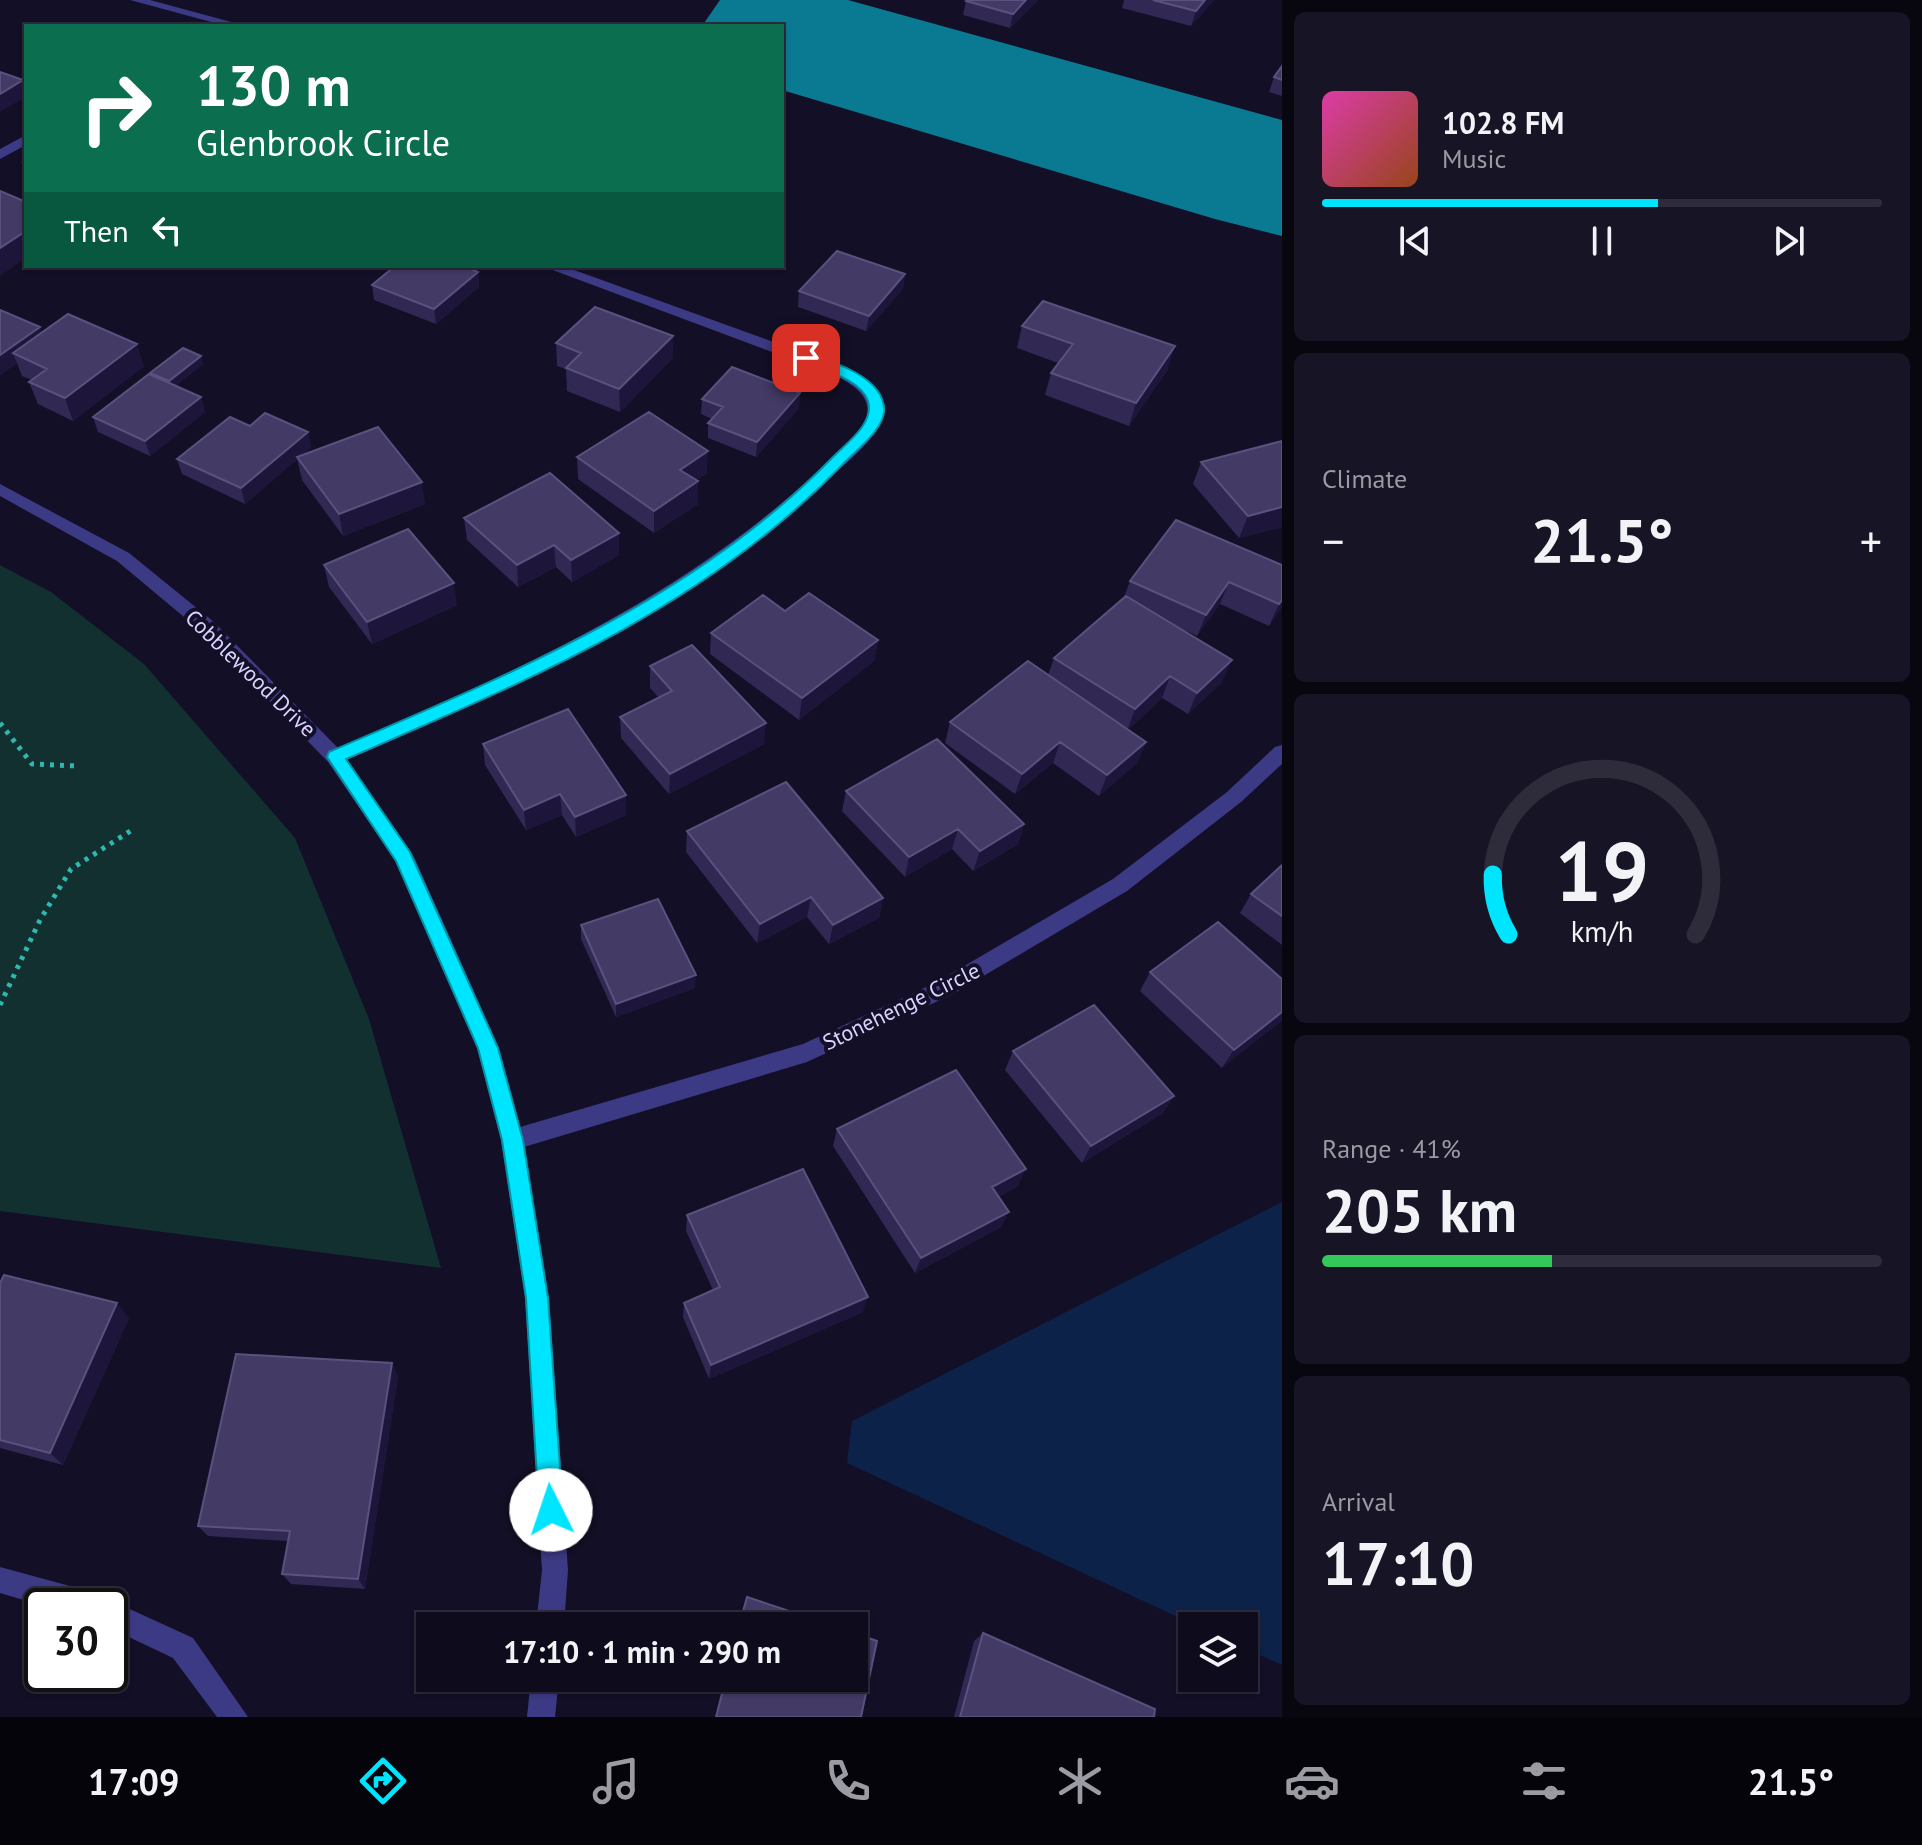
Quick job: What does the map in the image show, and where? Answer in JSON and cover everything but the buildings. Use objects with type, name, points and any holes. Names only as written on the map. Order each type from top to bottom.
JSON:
[{"type":"street","points":[[136,0],[232,24]]},
{"type":"street","points":[[0,155],[24,140]]},
{"type":"street","points":[[335,757],[539,668],[678,591],[755,536],[815,484],[868,430],[877,413],[874,398],[863,382],[835,369],[555,268]]},
{"type":"street","name":"Cobblewood Drive","points":[[0,489],[123,557],[208,627],[335,757],[404,857],[449,953],[488,1048],[512,1140],[537,1298],[555,1570],[551,1612]]},
{"type":"street","name":"Stonehenge Circle","points":[[512,1140],[807,1052],[945,988],[1120,885],[1234,797],[1282,752]]},
{"type":"street","points":[[0,1580],[28,1588]]},
{"type":"street","points":[[128,1622],[183,1648],[234,1717]]},
{"type":"street","points":[[541,1717],[544,1692]]},
{"type":"path","points":[[0,723],[32,764],[77,766]]},
{"type":"path","points":[[0,1005],[40,920],[71,869],[135,828]]},
{"type":"green space","points":[[0,565],[51,592],[144,664],[295,838],[369,1019],[441,1268],[0,1211]]},
{"type":"water","points":[[1282,1202],[1282,1665],[1258,1654],[1258,1612],[1178,1612],[1178,1617],[847,1463],[852,1421]]},
{"type":"runway","points":[[784,36],[1282,179]]},
{"type":"route","points":[[551,1510],[537,1298],[512,1140],[488,1048],[449,953],[404,857],[335,757],[539,668],[678,591],[755,536],[815,484],[868,430],[877,413],[874,398],[863,382],[806,358]]}]
